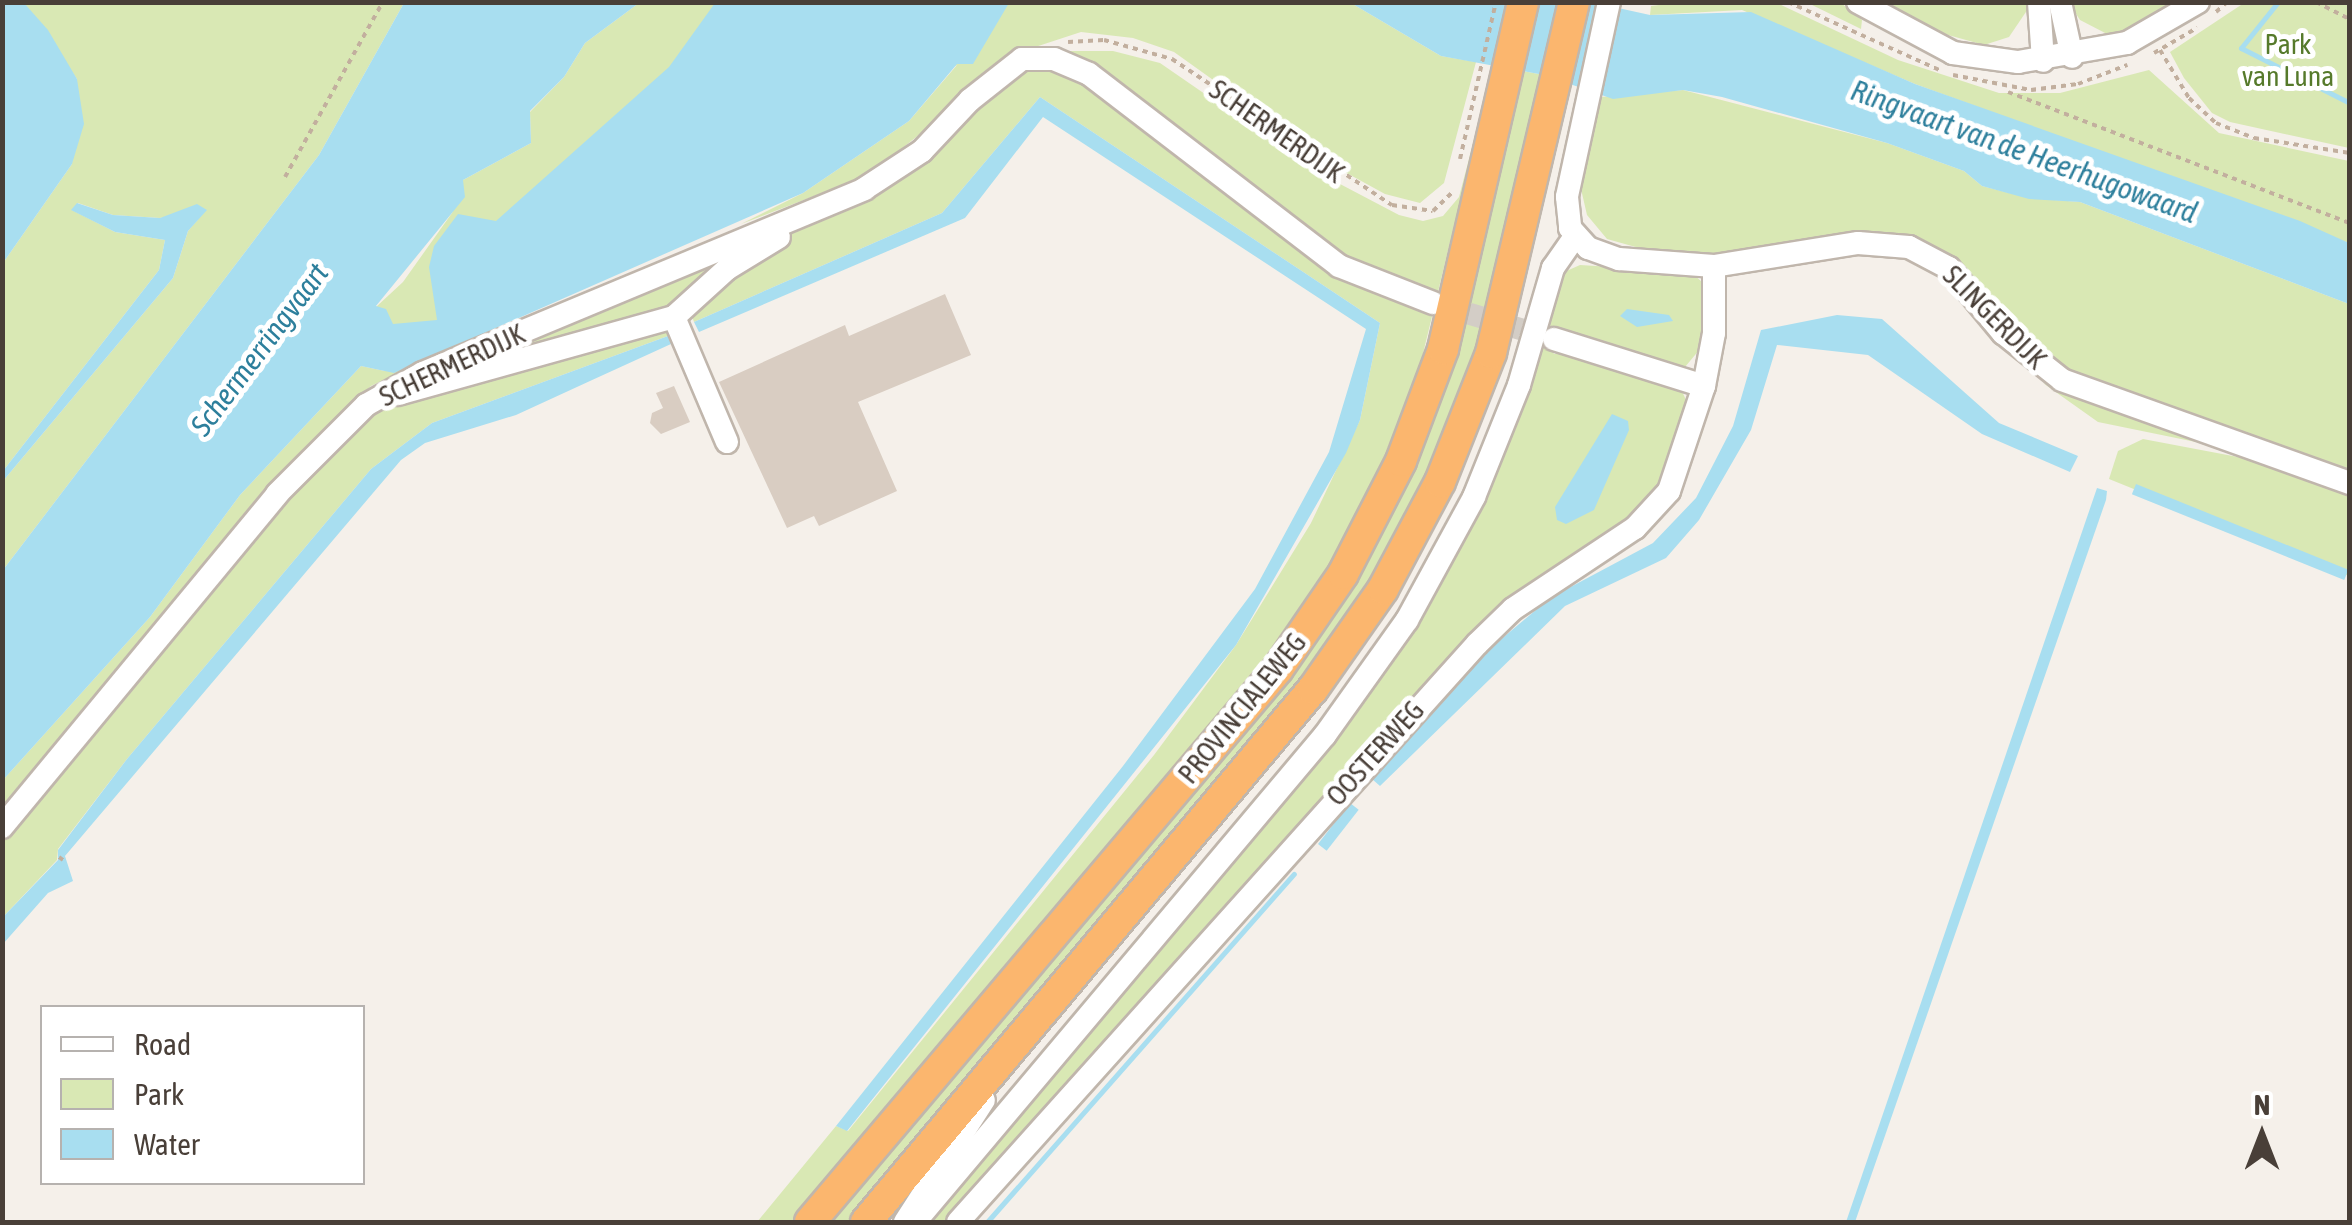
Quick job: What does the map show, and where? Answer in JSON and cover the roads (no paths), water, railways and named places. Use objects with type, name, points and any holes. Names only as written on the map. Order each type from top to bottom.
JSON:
[{"type":"highway","name":"PROVINCIALEWEG","points":[[810,1222],[1278,669],[1343,574],[1402,462],[1443,349],[1523,2]]},
{"type":"highway","name":"PROVINCIALEWEG","points":[[866,1222],[1313,689],[1384,589],[1440,482],[1491,353],[1574,2]]},
{"type":"street","points":[[915,1222],[1325,734],[1397,634],[1474,497],[1510,411],[1553,268],[1575,236],[1566,206],[1581,118],[1609,2]]},
{"type":"street","points":[[1858,2],[1953,53],[2043,61],[2072,57],[2145,36],[2198,2]]},
{"type":"street","points":[[2040,2],[2043,61]]},
{"type":"street","points":[[2060,2],[2072,57]]},
{"type":"street","name":"SCHERMERDIJK","points":[[2,827],[278,494],[350,417],[423,372],[838,201],[922,151],[970,100],[1022,60],[1054,58],[1090,74],[1339,266],[1433,303]]},
{"type":"street","points":[[379,397],[674,318],[727,269],[838,201]]},
{"type":"street","name":"SLINGERDIJK","points":[[1575,236],[1619,259],[1714,266],[1858,242],[1909,247],[1949,268],[2003,332],[2062,380],[2350,483]]},
{"type":"street","name":"OOSTERWEG","points":[[958,1222],[1477,644],[1513,609],[1652,511],[1682,465],[1704,386],[1714,332],[1714,266]]},
{"type":"street","points":[[674,318],[727,442]]},
{"type":"street","points":[[1554,339],[1704,386]]},
{"type":"street","name":"PROVINCIALEWEG","points":[[905,1222],[983,1102],[1001,1061]]},
{"type":"water","points":[[3,2],[24,3],[48,30],[77,79],[84,124],[72,164],[3,263]]},
{"type":"water","name":"Ringvaart van de Heerhugowaard","points":[[1591,2],[1650,15],[1751,12],[1915,84],[2300,221],[2349,243],[2349,304],[2080,202],[2029,199],[1982,186],[1964,171],[1887,143],[1722,97],[1683,90],[1613,99],[1544,75],[1441,56],[1351,3]]},
{"type":"water","name":"Schermerringvaart","points":[[404,3],[639,3],[585,43],[564,77],[530,111],[531,143],[463,180],[465,197],[376,306],[386,309],[393,324],[437,320],[429,267],[434,246],[458,214],[496,221],[669,67],[715,3],[1009,3],[973,64],[957,64],[909,121],[803,193],[394,373],[361,366],[240,495],[150,617],[3,780],[3,570],[319,155]]},
{"type":"water","points":[[1040,97],[1380,323],[1360,420],[1346,453],[1236,645],[847,1131],[836,1126],[1123,766],[1255,589],[1329,452],[1366,329],[1043,117],[965,218],[699,332],[694,322],[942,213]]},
{"type":"water","points":[[77,203],[113,215],[160,218],[197,204],[207,210],[188,231],[173,278],[3,481],[3,471],[159,270],[165,240],[115,232],[71,210]]},
{"type":"water","points":[[1627,309],[1669,315],[1673,321],[1637,327],[1620,316]]},
{"type":"water","points":[[1837,315],[1882,319],[1999,423],[2078,456],[2070,472],[1982,434],[1868,355],[1777,345],[1751,430],[1699,520],[1666,558],[1565,606],[1380,786],[1372,779],[1493,646],[1550,598],[1653,543],[1696,498],[1733,426],[1761,330]]},
{"type":"water","points":[[668,336],[671,344],[516,415],[425,443],[401,460],[65,856],[73,881],[48,893],[3,944],[3,917],[58,860],[58,850],[127,759],[371,469],[432,423]]},
{"type":"water","points":[[1612,414],[1628,421],[1629,430],[1594,510],[1566,524],[1557,520],[1555,507]]},
{"type":"water","points":[[2136,484],[2348,570],[2344,580],[2132,494]]},
{"type":"water","points":[[2097,488],[2107,491],[2106,500],[1855,1222],[1846,1222]]},
{"type":"water","points":[[1350,803],[1359,810],[1327,851],[1318,844]]},
{"type":"waterway","points":[[2278,2],[2241,48],[2350,103]]},
{"type":"waterway","points":[[987,1222],[1294,874]]},
{"type":"tunnel","points":[[1437,304],[1550,338]]},
{"type":"park label","name":"Park van Luna","points":[[2288,60]]}]
